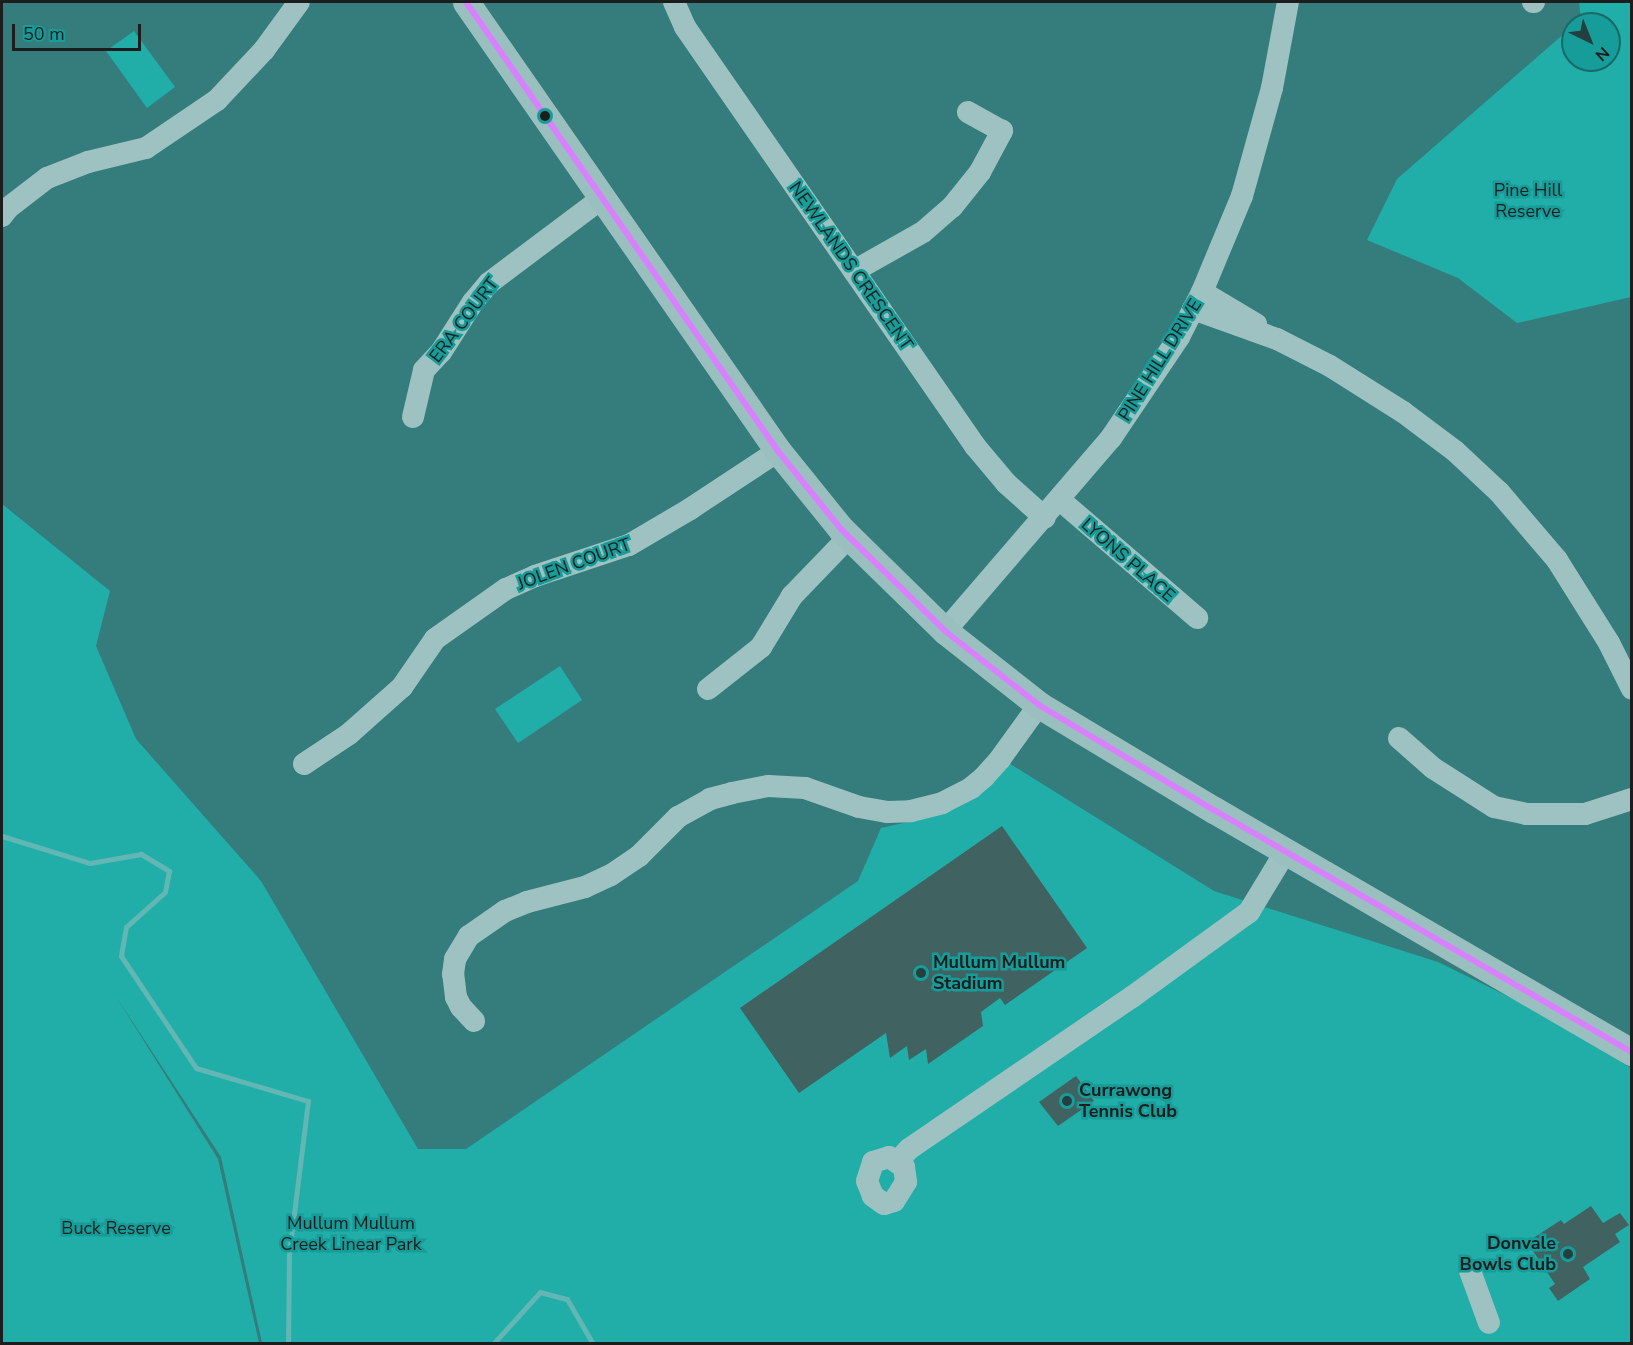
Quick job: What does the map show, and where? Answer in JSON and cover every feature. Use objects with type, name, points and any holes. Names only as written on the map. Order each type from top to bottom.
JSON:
[{"type":"main road","points":[[466,2],[778,451],[848,538],[945,632],[1039,705],[1632,1052]]},
{"type":"street","points":[[2,216],[8,208],[47,178],[88,162],[146,148],[217,100],[264,50],[299,2]]},
{"type":"street","name":"NEWLANDS CRESCENT","points":[[674,2],[685,27],[975,446],[1006,483],[1045,518]]},
{"type":"street","name":"PINE HILL DRIVE","points":[[945,632],[1060,500],[1134,405],[1179,337],[1227,234],[1254,158],[1272,88],[1287,2]]},
{"type":"street","points":[[854,271],[923,232],[952,207],[980,172],[1002,131],[968,112]]},
{"type":"street","name":"ERA COURT","points":[[412,417],[424,370],[441,352],[484,289],[501,272],[601,199]]},
{"type":"street","points":[[1197,300],[1277,339],[1373,391],[1432,431],[1480,473],[1536,534],[1576,587],[1609,643],[1632,689]]},
{"type":"street","name":"JOLEN COURT","points":[[304,764],[349,734],[402,687],[435,639],[506,589],[535,576],[629,545],[778,451]]},
{"type":"street","name":"LYONS PLACE","points":[[1060,500],[1197,618]]},
{"type":"street","points":[[708,689],[761,646],[792,596],[848,538]]},
{"type":"street","points":[[474,1021],[461,1007],[456,997],[453,974],[455,959],[469,936],[505,910],[585,887],[611,875],[639,856],[678,817],[710,799],[732,793],[768,786],[805,788],[859,807],[887,812],[911,811],[942,803],[971,788],[984,777],[1039,705]]},
{"type":"street","points":[[1399,738],[1434,768],[1494,807],[1526,814],[1585,814],[1632,799]]},
{"type":"street","points":[[898,1161],[909,1149],[1132,997],[1249,912],[1286,851]]},
{"type":"street","points":[[1470,1271],[1489,1323]]},
{"type":"green space","name":"Pine Hill Reserve","points":[[1579,2],[1631,2],[1631,297],[1517,323],[1458,278],[1367,240],[1397,179],[1561,36],[1561,72],[1621,72],[1621,12],[1580,12]]},
{"type":"green space","points":[[134,31],[175,87],[147,108],[106,51]]},
{"type":"green space","points":[[2,504],[110,591],[96,646],[136,739],[261,881],[418,1149],[466,1149],[858,881],[881,828],[935,816],[1004,760],[1214,891],[1438,962],[1542,1013],[1631,1068],[1631,1343],[262,1343],[221,1157],[115,995],[218,1159],[259,1343],[2,1343]]},
{"type":"green space","points":[[560,666],[582,700],[518,743],[495,709]]},
{"type":"building","name":"Mullum Mullum Stadium","points":[[1002,826],[1087,948],[1005,1005],[1000,998],[981,1012],[983,1026],[928,1064],[926,1049],[909,1060],[907,1046],[890,1058],[886,1033],[799,1093],[740,1008]]},
{"type":"building","name":"Currawong Tennis Club","points":[[1076,1076],[1094,1101],[1058,1126],[1039,1102]]},
{"type":"building","name":"Donvale Bowls Club","points":[[1591,1206],[1603,1223],[1620,1213],[1629,1225],[1615,1234],[1620,1242],[1583,1267],[1590,1279],[1558,1301],[1549,1288],[1555,1284],[1527,1242],[1561,1220],[1564,1224]]},
{"type":"waterway","points":[[2,836],[90,863],[141,854],[169,871],[165,892],[126,927],[121,956],[196,1068],[308,1101],[289,1254],[288,1344]]},
{"type":"waterway","points":[[493,1344],[540,1292],[567,1299],[593,1344]]},
{"type":"transit line","points":[[466,2],[778,451],[841,529],[945,631],[1039,705],[1214,810],[1632,1052]]},
{"type":"place","name":"Mullum Mullum Stadium","points":[[921,973]]},
{"type":"place","name":"Currawong Tennis Club","points":[[1067,1101]]},
{"type":"place","name":"Donvale Bowls Club","points":[[1568,1254]]},
{"type":"park label","name":"Buck Reserve","points":[[116,1228]]},
{"type":"park label","name":"Mullum Mullum Creek Linear Park","points":[[351,1234]]}]
